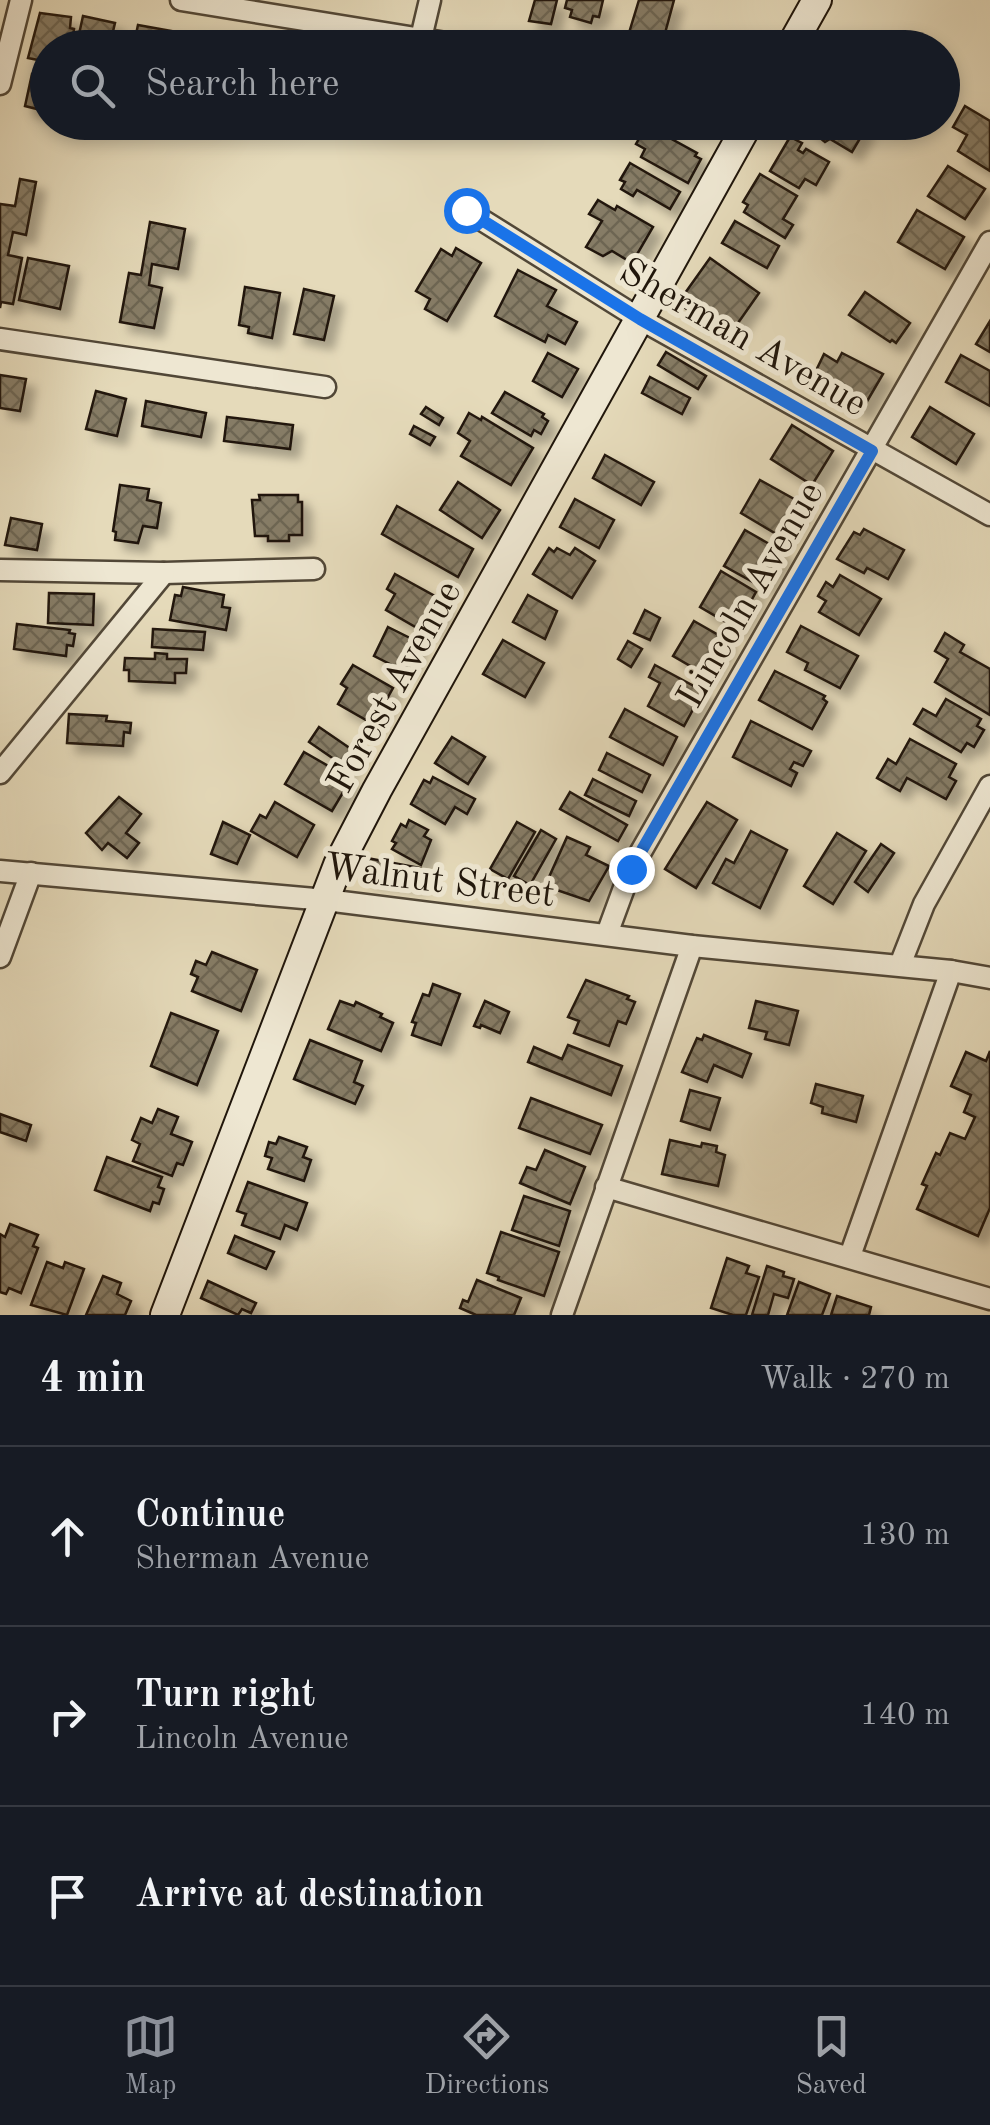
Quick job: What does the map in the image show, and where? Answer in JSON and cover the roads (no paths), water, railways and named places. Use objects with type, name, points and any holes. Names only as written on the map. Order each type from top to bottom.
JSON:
[{"type":"street","points":[[0,84],[20,0]]},
{"type":"street","points":[[182,0],[371,30]]},
{"type":"street","points":[[423,30],[430,0]]},
{"type":"street","points":[[800,30],[817,0]]},
{"type":"street","name":"Forest Avenue","points":[[165,1315],[338,865],[738,140]]},
{"type":"street","name":"Sherman Avenue","points":[[466,210],[640,319],[990,515]]},
{"type":"street","name":"Lincoln Avenue","points":[[608,934],[631,869],[990,242]]},
{"type":"street","points":[[0,338],[325,387]]},
{"type":"street","points":[[0,570],[314,570]]},
{"type":"street","points":[[0,773],[164,573]]},
{"type":"street","points":[[900,965],[924,904],[990,786]]},
{"type":"street","name":"Walnut Street","points":[[0,871],[326,900],[990,978]]},
{"type":"street","points":[[0,957],[31,872]]},
{"type":"street","points":[[562,1315],[692,946]]},
{"type":"street","points":[[850,1256],[951,971]]},
{"type":"street","points":[[606,1187],[990,1300]]}]
